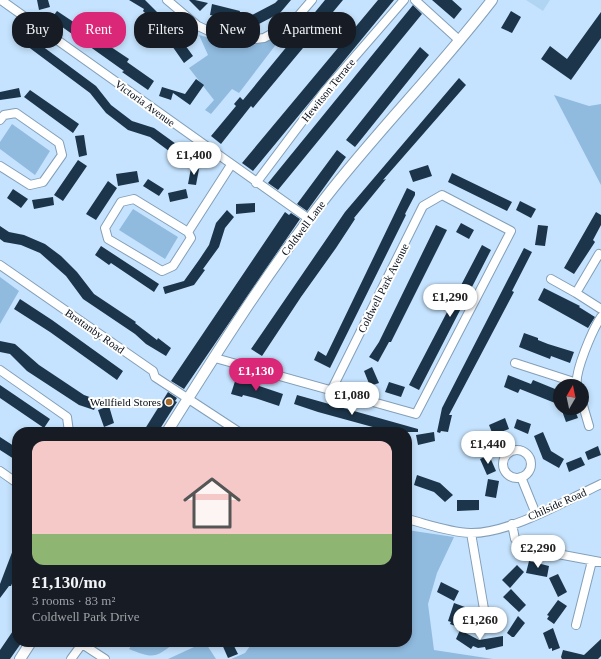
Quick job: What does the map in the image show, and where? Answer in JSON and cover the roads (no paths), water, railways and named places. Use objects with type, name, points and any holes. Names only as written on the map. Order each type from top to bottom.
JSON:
[{"type":"street","name":"Victoria Avenue","points":[[1,0],[256,183],[309,219]]},
{"type":"street","points":[[167,0],[198,26],[233,42],[264,38],[293,22],[312,0]]},
{"type":"street","name":"Hewitson Terrace","points":[[256,183],[325,91],[404,0]]},
{"type":"street","points":[[415,0],[460,41]]},
{"type":"street","name":"Coldwell Lane","points":[[170,427],[281,257],[309,219],[368,144],[460,41],[492,0]]},
{"type":"street","points":[[0,120],[4,115],[16,113],[59,143],[62,155],[43,182],[30,185],[0,166]]},
{"type":"street","points":[[188,232],[231,165]]},
{"type":"street","name":"Coldwell Park Avenue","points":[[442,196],[511,231],[416,414],[332,389],[423,206],[442,196]]},
{"type":"street","points":[[134,199],[188,232],[190,238],[173,266],[162,271],[108,240],[105,228],[121,202],[134,199]]},
{"type":"street","points":[[576,293],[600,252]]},
{"type":"street","name":"Brettanby Road","points":[[0,266],[153,371],[155,377],[231,427]]},
{"type":"street","points":[[551,279],[601,309]]},
{"type":"street","points":[[578,379],[587,344],[601,317]]},
{"type":"street","points":[[215,358],[332,389]]},
{"type":"street","points":[[514,363],[562,379]]},
{"type":"street","points":[[0,370],[67,417],[68,427]]},
{"type":"street","points":[[586,415],[589,426]]},
{"type":"street","points":[[0,471],[12,479]]},
{"type":"street","points":[[521,477],[536,514]]},
{"type":"street","name":"Chilside Road","points":[[412,520],[455,532],[471,533],[512,524],[601,484]]},
{"type":"street","points":[[512,524],[515,539],[531,550],[601,562]]},
{"type":"street","points":[[471,533],[485,615]]},
{"type":"street","points":[[576,625],[592,561]]},
{"type":"street","points":[[20,659],[28,647]]},
{"type":"street","points":[[71,659],[78,647]]},
{"type":"street","points":[[86,647],[104,659]]},
{"type":"place","name":"Wellfield Stores","points":[[169,402]]}]
